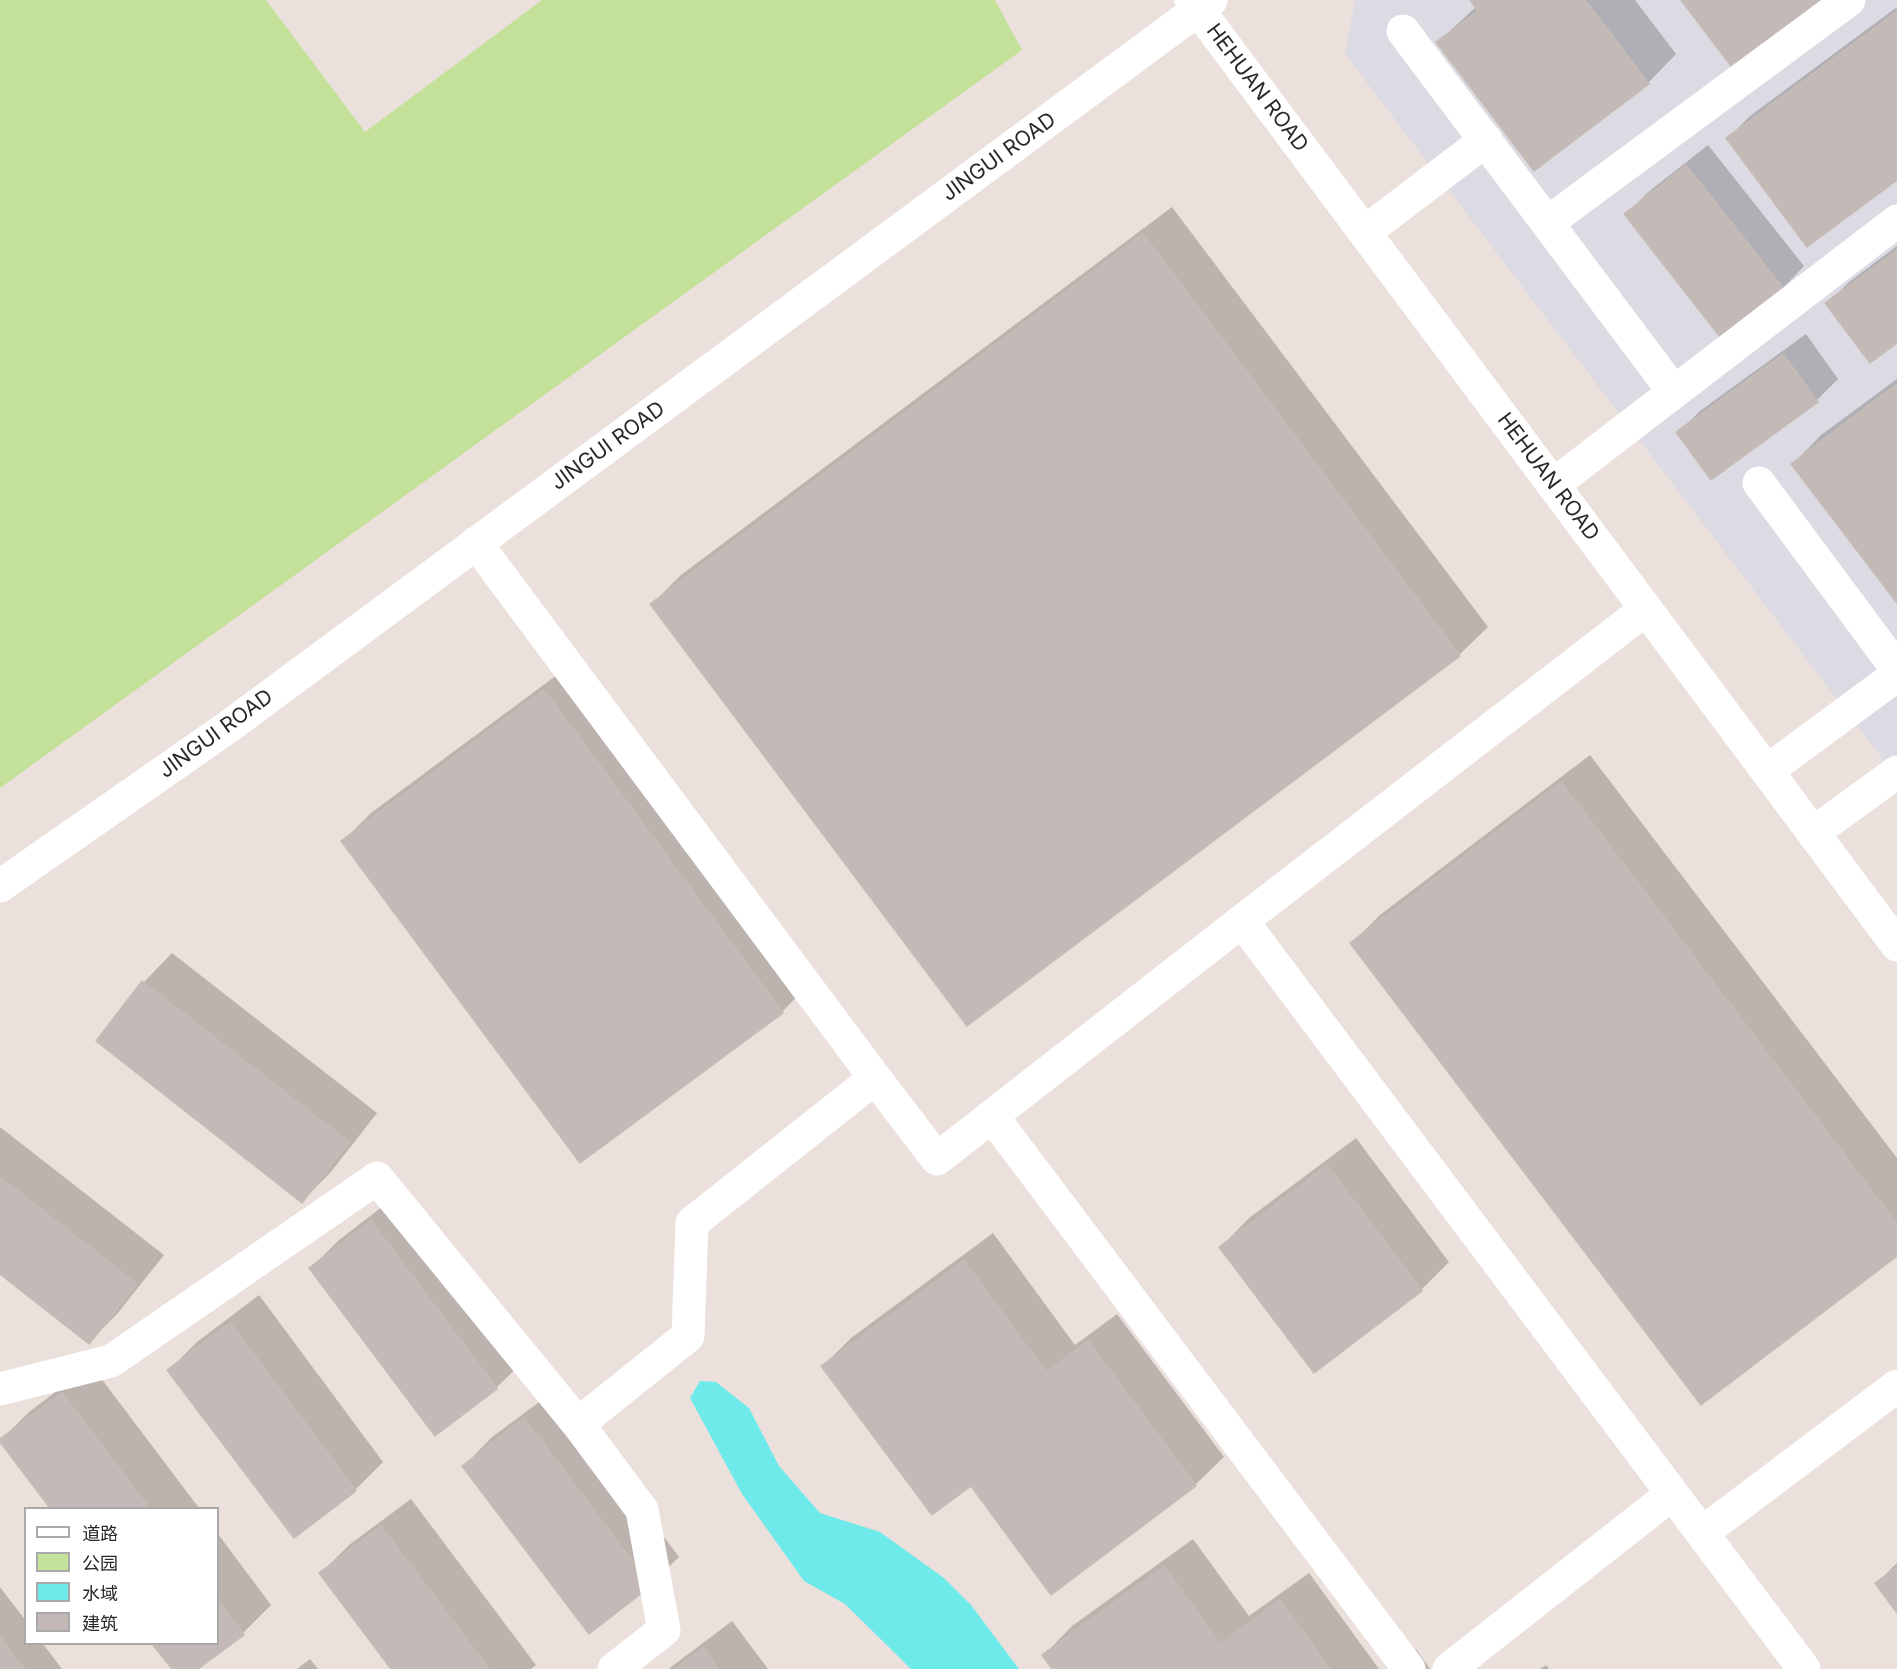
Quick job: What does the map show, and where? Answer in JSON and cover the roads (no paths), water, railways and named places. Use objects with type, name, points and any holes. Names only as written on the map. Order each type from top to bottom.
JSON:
[{"type":"street","points":[[1547,223],[1849,0]]},
{"type":"street","name":"HEHUAN ROAD","points":[[1200,3],[1365,232],[1897,945]]},
{"type":"street","name":"JINGUI ROAD","points":[[0,886],[228,727],[1200,3]]},
{"type":"street","points":[[1403,31],[1674,392]]},
{"type":"street","points":[[1365,232],[1486,141]]},
{"type":"street","points":[[1553,485],[1897,221]]},
{"type":"street","points":[[1759,483],[1897,669]]},
{"type":"street","points":[[476,543],[937,1159],[1646,609]]},
{"type":"street","points":[[1767,771],[1897,675]]},
{"type":"street","points":[[1813,833],[1897,772]]},
{"type":"street","points":[[1242,921],[1804,1669]]},
{"type":"street","points":[[578,1424],[688,1336],[692,1223],[875,1078]]},
{"type":"street","points":[[992,1116],[1409,1669]]},
{"type":"street","points":[[0,1389],[111,1361],[377,1178],[578,1424],[642,1510],[664,1630],[614,1669]]},
{"type":"street","points":[[1702,1533],[1897,1386]]},
{"type":"street","points":[[1449,1669],[1672,1494]]},
{"type":"water","points":[[700,1381],[716,1382],[749,1408],[779,1466],[820,1513],[880,1532],[944,1578],[971,1605],[1019,1669],[911,1669],[845,1604],[804,1581],[742,1494],[690,1398]]}]
